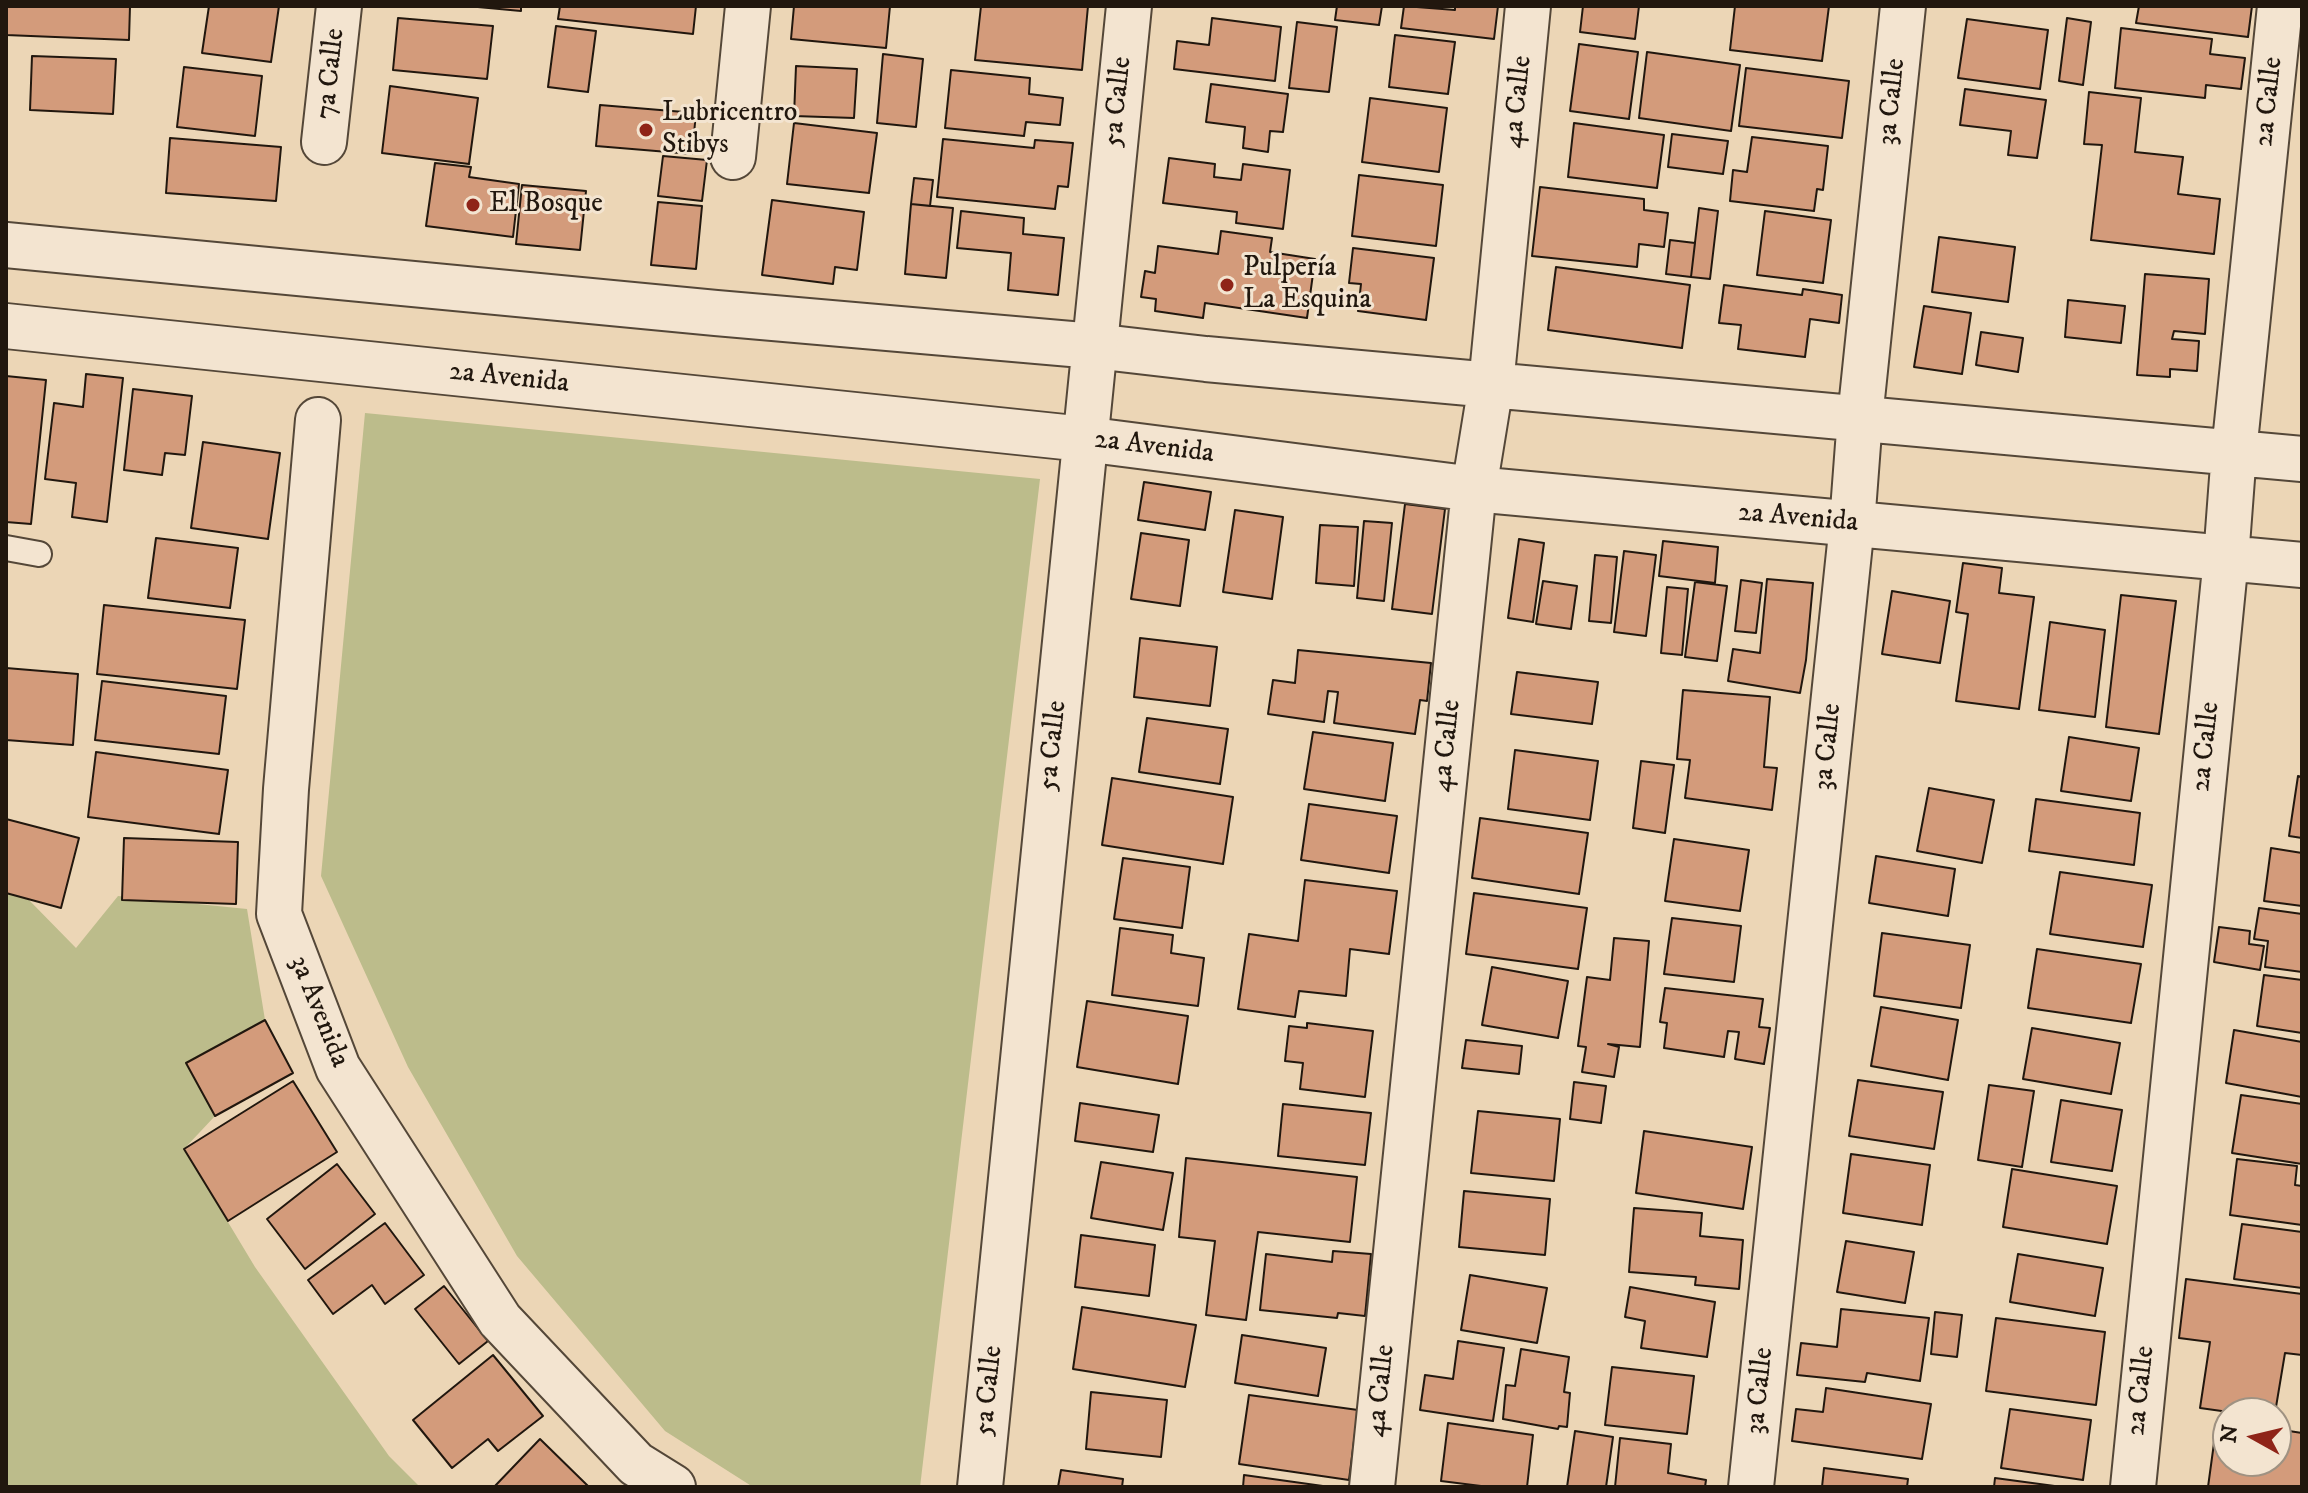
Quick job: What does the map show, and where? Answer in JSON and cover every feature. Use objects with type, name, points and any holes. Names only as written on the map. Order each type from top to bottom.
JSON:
[{"type":"street","name":"7a Calle","points":[[324,142],[339,6]]},
{"type":"street","points":[[733,157],[748,6]]},
{"type":"street","name":"5a Calle","points":[[980,1487],[1129,6]]},
{"type":"street","name":"4a Calle","points":[[1372,1487],[1474,489],[1491,385],[1528,6]]},
{"type":"street","name":"3a Calle","points":[[1751,1487],[1903,6]]},
{"type":"street","name":"2a Calle","points":[[2133,1487],[2280,6]]},
{"type":"street","points":[[6,245],[2302,459]]},
{"type":"street","name":"2a Avenida","points":[[6,326],[1084,439],[1474,489],[2302,565]]},
{"type":"street","name":"3a Avenida","points":[[318,420],[286,789],[279,914],[338,1068],[500,1320],[636,1464],[673,1487]]},
{"type":"lane","points":[[6,548],[39,554]]},
{"type":"green space","points":[[365,413],[1040,479],[920,1487],[753,1487],[665,1431],[517,1256],[408,1067],[321,876]]},
{"type":"green space","points":[[6,893],[28,899],[76,948],[118,896],[247,909],[265,1020],[187,1063],[215,1116],[184,1149],[255,1267],[389,1456],[420,1487],[6,1487]]},
{"type":"building","points":[[6,6],[130,6],[129,40],[6,35]]},
{"type":"building","points":[[209,6],[279,6],[271,62],[202,53]]},
{"type":"building","points":[[467,6],[521,6],[521,11]]},
{"type":"building","points":[[560,6],[696,6],[693,34],[558,19]]},
{"type":"building","points":[[794,6],[890,6],[886,48],[791,39]]},
{"type":"building","points":[[981,6],[1088,6],[1082,70],[975,60]]},
{"type":"building","points":[[1337,6],[1382,6],[1379,25],[1335,20]]},
{"type":"building","points":[[1404,6],[1455,10],[1455,6],[1498,6],[1494,39],[1401,28]]},
{"type":"building","points":[[1583,6],[1639,6],[1635,39],[1580,32]]},
{"type":"building","points":[[1735,6],[1829,6],[1822,61],[1730,50]]},
{"type":"building","points":[[2139,6],[2252,6],[2248,37],[2136,23]]},
{"type":"building","points":[[398,18],[493,26],[487,79],[393,70]]},
{"type":"building","points":[[1212,18],[1281,27],[1275,81],[1174,69],[1177,41],[1209,45]]},
{"type":"building","points":[[2067,18],[2091,22],[2083,85],[2059,81]]},
{"type":"building","points":[[1967,19],[2048,30],[2040,89],[1958,78]]},
{"type":"building","points":[[1297,22],[1337,27],[1329,92],[1289,88]]},
{"type":"building","points":[[556,26],[596,31],[588,92],[548,87]]},
{"type":"building","points":[[2121,28],[2212,39],[2210,54],[2245,58],[2241,89],[2206,85],[2205,98],[2115,88]]},
{"type":"building","points":[[1395,35],[1455,42],[1448,94],[1389,87]]},
{"type":"building","points":[[1579,44],[1638,52],[1629,119],[1570,111]]},
{"type":"building","points":[[1647,52],[1740,65],[1731,131],[1639,118]]},
{"type":"building","points":[[883,54],[923,59],[916,127],[877,123]]},
{"type":"building","points":[[32,56],[116,59],[113,114],[30,110]]},
{"type":"building","points":[[796,66],[857,69],[854,118],[794,116]]},
{"type":"building","points":[[184,67],[262,76],[255,136],[177,127]]},
{"type":"building","points":[[1746,68],[1849,81],[1842,138],[1739,126]]},
{"type":"building","points":[[951,70],[1030,78],[1029,94],[1063,98],[1060,125],[1026,122],[1024,136],[945,128]]},
{"type":"building","points":[[1211,84],[1288,94],[1283,132],[1270,131],[1268,152],[1243,148],[1245,127],[1206,122]]},
{"type":"building","points":[[390,86],[478,98],[469,164],[382,153]]},
{"type":"building","points":[[1965,89],[2046,100],[2037,158],[2008,155],[2011,131],[1960,125]]},
{"type":"building","points":[[2089,92],[2141,98],[2135,152],[2183,157],[2178,194],[2220,199],[2214,254],[2091,240],[2102,145],[2084,144]]},
{"type":"building","points":[[1370,98],[1447,108],[1439,172],[1362,162]]},
{"type":"building","name":"Lubricentro Stibys","points":[[600,105],[696,113],[692,154],[596,146]]},
{"type":"building","points":[[794,123],[877,133],[869,193],[787,184]]},
{"type":"building","points":[[1574,123],[1664,135],[1657,188],[1568,177]]},
{"type":"building","points":[[1672,134],[1728,141],[1723,174],[1668,167]]},
{"type":"building","points":[[1752,137],[1828,146],[1823,190],[1817,189],[1814,211],[1730,201],[1733,170],[1747,172]]},
{"type":"building","points":[[170,138],[281,147],[276,201],[166,193]]},
{"type":"building","points":[[943,139],[1034,148],[1035,140],[1073,143],[1068,187],[1058,186],[1055,209],[937,197]]},
{"type":"building","points":[[663,156],[707,160],[702,201],[658,196]]},
{"type":"building","points":[[1169,158],[1215,164],[1214,177],[1241,180],[1243,164],[1290,170],[1283,229],[1236,223],[1237,212],[1163,203]]},
{"type":"building","name":"El Bosque","points":[[435,163],[471,167],[469,177],[519,184],[513,237],[426,226]]},
{"type":"building","points":[[1359,175],[1443,185],[1436,246],[1352,236]]},
{"type":"building","points":[[914,178],[933,180],[930,206],[911,204]]},
{"type":"building","points":[[522,185],[586,191],[580,250],[516,244]]},
{"type":"building","points":[[1540,187],[1644,199],[1644,210],[1668,213],[1664,247],[1639,244],[1637,267],[1532,256]]},
{"type":"building","points":[[772,200],[864,212],[857,270],[835,267],[833,284],[762,275]]},
{"type":"building","points":[[658,202],[702,206],[696,269],[651,265]]},
{"type":"building","points":[[911,204],[953,208],[946,278],[905,274]]},
{"type":"building","points":[[1699,208],[1718,211],[1710,279],[1691,277]]},
{"type":"building","points":[[961,211],[1024,218],[1023,234],[1064,238],[1058,295],[1008,290],[1011,253],[957,248]]},
{"type":"building","points":[[1765,211],[1831,220],[1823,283],[1757,275]]},
{"type":"building","name":"Pulpería La Esquina","points":[[1221,231],[1272,238],[1270,252],[1315,259],[1307,318],[1205,303],[1203,318],[1155,311],[1156,299],[1141,297],[1145,271],[1155,273],[1158,246],[1218,254]]},
{"type":"building","points":[[1939,237],[2015,247],[2008,302],[1932,292]]},
{"type":"building","points":[[1670,240],[1695,243],[1691,277],[1666,274]]},
{"type":"building","points":[[1353,248],[1434,258],[1426,320],[1358,311],[1361,284],[1349,283]]},
{"type":"building","points":[[1556,267],[1690,285],[1682,348],[1548,330]]},
{"type":"building","points":[[2145,274],[2209,279],[2205,334],[2174,331],[2172,339],[2199,341],[2197,371],[2170,369],[2170,377],[2137,375]]},
{"type":"building","points":[[1724,285],[1802,295],[1803,289],[1842,295],[1839,323],[1810,319],[1805,357],[1738,349],[1741,325],[1719,323]]},
{"type":"building","points":[[2068,300],[2125,306],[2121,343],[2065,337]]},
{"type":"building","points":[[1924,306],[1971,313],[1962,374],[1914,367]]},
{"type":"building","points":[[1981,332],[2023,338],[2018,372],[1976,365]]},
{"type":"building","points":[[86,374],[123,378],[107,522],[72,517],[76,483],[45,479],[54,403],[83,407]]},
{"type":"building","points":[[6,376],[46,380],[31,524],[6,522]]},
{"type":"building","points":[[133,389],[192,396],[185,455],[165,453],[162,475],[124,470]]},
{"type":"building","points":[[203,442],[280,453],[268,539],[191,528]]},
{"type":"building","points":[[1144,482],[1211,492],[1205,530],[1138,520]]},
{"type":"building","points":[[1405,504],[1445,509],[1432,614],[1392,609]]},
{"type":"building","points":[[1235,510],[1283,517],[1272,599],[1223,592]]},
{"type":"building","points":[[1364,521],[1392,523],[1384,601],[1357,598]]},
{"type":"building","points":[[1320,525],[1358,527],[1354,586],[1316,583]]},
{"type":"building","points":[[1141,533],[1189,540],[1180,606],[1131,599]]},
{"type":"building","points":[[156,538],[238,548],[230,608],[148,598]]},
{"type":"building","points":[[1519,539],[1544,543],[1533,622],[1508,618]]},
{"type":"building","points":[[1663,541],[1718,547],[1715,583],[1659,576]]},
{"type":"building","points":[[1624,551],[1656,555],[1646,636],[1614,632]]},
{"type":"building","points":[[1595,555],[1617,557],[1611,623],[1589,621]]},
{"type":"building","points":[[1963,563],[2002,568],[1999,593],[2034,597],[2019,709],[1956,701],[1968,614],[1956,612]]},
{"type":"building","points":[[1767,579],[1813,583],[1800,693],[1728,681],[1733,649],[1760,653]]},
{"type":"building","points":[[1741,580],[1762,583],[1756,633],[1735,631]]},
{"type":"building","points":[[1543,581],[1577,586],[1571,629],[1536,624]]},
{"type":"building","points":[[1695,582],[1727,586],[1717,661],[1685,657]]},
{"type":"building","points":[[1667,587],[1688,589],[1682,655],[1661,653]]},
{"type":"building","points":[[1892,591],[1950,601],[1940,663],[1882,654]]},
{"type":"building","points":[[2121,595],[2176,601],[2159,734],[2106,727]]},
{"type":"building","points":[[104,605],[245,620],[237,689],[97,674]]},
{"type":"building","points":[[2050,622],[2105,630],[2095,717],[2039,710]]},
{"type":"building","points":[[1140,638],[1217,647],[1210,706],[1134,697]]},
{"type":"building","points":[[1298,650],[1431,663],[1427,701],[1420,700],[1415,734],[1334,723],[1338,692],[1328,691],[1324,722],[1268,714],[1273,680],[1295,683]]},
{"type":"building","points":[[6,668],[78,674],[73,745],[6,740]]},
{"type":"building","points":[[1517,672],[1598,682],[1592,724],[1511,714]]},
{"type":"building","points":[[102,681],[226,696],[219,754],[95,740]]},
{"type":"building","points":[[1683,690],[1770,697],[1764,767],[1777,768],[1772,810],[1685,798],[1690,760],[1677,759]]},
{"type":"building","points":[[1147,718],[1228,729],[1220,784],[1139,772]]},
{"type":"building","points":[[1313,732],[1393,743],[1385,801],[1304,789]]},
{"type":"building","points":[[2069,737],[2139,748],[2131,801],[2061,791]]},
{"type":"building","points":[[1515,750],[1598,761],[1590,820],[1508,809]]},
{"type":"building","points":[[96,752],[228,770],[219,834],[88,817]]},
{"type":"building","points":[[1641,761],[1674,765],[1665,833],[1633,828]]},
{"type":"building","points":[[2298,776],[2302,777],[2302,838],[2289,836]]},
{"type":"building","points":[[1112,778],[1233,797],[1223,864],[1102,845]]},
{"type":"building","points":[[1929,788],[1994,800],[1982,863],[1917,851]]},
{"type":"building","points":[[2036,799],[2140,813],[2134,865],[2029,851]]},
{"type":"building","points":[[1309,804],[1397,816],[1389,873],[1301,860]]},
{"type":"building","points":[[1480,818],[1588,833],[1579,894],[1472,878]]},
{"type":"building","points":[[6,819],[79,838],[61,908],[6,893]]},
{"type":"building","points":[[124,838],[238,842],[236,904],[122,900]]},
{"type":"building","points":[[1674,839],[1749,850],[1740,911],[1665,901]]},
{"type":"building","points":[[2271,848],[2302,853],[2302,906],[2264,901]]},
{"type":"building","points":[[1876,856],[1955,869],[1948,916],[1869,903]]},
{"type":"building","points":[[1123,858],[1190,867],[1182,928],[1114,919]]},
{"type":"building","points":[[2060,872],[2152,885],[2143,947],[2050,934]]},
{"type":"building","points":[[1305,880],[1397,891],[1389,954],[1350,949],[1346,996],[1299,991],[1295,1017],[1238,1009],[1249,934],[1298,941]]},
{"type":"building","points":[[1474,893],[1587,908],[1578,969],[1466,954]]},
{"type":"building","points":[[2259,908],[2302,914],[2302,972],[2265,967],[2268,941],[2254,939]]},
{"type":"building","points":[[1672,918],[1741,926],[1734,982],[1664,974]]},
{"type":"building","points":[[2219,927],[2250,931],[2249,944],[2264,946],[2260,970],[2214,962]]},
{"type":"building","points":[[1120,928],[1173,935],[1171,953],[1204,958],[1198,1006],[1112,995]]},
{"type":"building","points":[[1882,933],[1970,945],[1961,1008],[1874,996]]},
{"type":"building","points":[[1614,938],[1649,941],[1640,1047],[1608,1044],[1619,1047],[1614,1077],[1582,1072],[1586,1047],[1578,1046],[1587,977],[1610,980]]},
{"type":"building","points":[[2037,949],[2141,964],[2131,1023],[2028,1008]]},
{"type":"building","points":[[1492,967],[1568,981],[1558,1038],[1482,1025]]},
{"type":"building","points":[[2264,975],[2302,980],[2302,1033],[2257,1026]]},
{"type":"building","points":[[1665,988],[1763,999],[1759,1027],[1770,1028],[1764,1064],[1735,1059],[1739,1032],[1728,1031],[1724,1057],[1664,1048],[1667,1023],[1660,1022]]},
{"type":"building","points":[[1087,1001],[1188,1016],[1178,1084],[1077,1067]]},
{"type":"building","points":[[1881,1007],[1958,1020],[1948,1080],[1871,1066]]},
{"type":"building","points":[[265,1020],[293,1073],[215,1116],[186,1063]]},
{"type":"building","points":[[1307,1023],[1373,1031],[1365,1097],[1300,1089],[1303,1063],[1285,1061],[1289,1026],[1307,1028]]},
{"type":"building","points":[[2032,1028],[2120,1043],[2111,1094],[2023,1079]]},
{"type":"building","points":[[2234,1030],[2302,1042],[2302,1097],[2226,1083]]},
{"type":"building","points":[[1466,1040],[1522,1046],[1519,1074],[1462,1068]]},
{"type":"building","points":[[1858,1080],[1943,1092],[1934,1149],[1849,1136]]},
{"type":"building","points":[[293,1081],[337,1152],[228,1221],[184,1149]]},
{"type":"building","points":[[1574,1082],[1606,1086],[1601,1123],[1570,1119]]},
{"type":"building","points":[[1989,1085],[2034,1091],[2022,1167],[1978,1160]]},
{"type":"building","points":[[2241,1095],[2302,1104],[2302,1164],[2232,1153]]},
{"type":"building","points":[[2061,1100],[2122,1110],[2112,1171],[2051,1162]]},
{"type":"building","points":[[1080,1103],[1159,1115],[1153,1152],[1075,1141]]},
{"type":"building","points":[[1283,1104],[1371,1113],[1365,1165],[1278,1156]]},
{"type":"building","points":[[1478,1111],[1560,1119],[1554,1181],[1471,1173]]},
{"type":"building","points":[[1644,1131],[1752,1147],[1743,1209],[1636,1193]]},
{"type":"building","points":[[1851,1154],[1930,1165],[1922,1225],[1843,1213]]},
{"type":"building","points":[[1186,1158],[1357,1177],[1350,1242],[1258,1232],[1246,1320],[1206,1315],[1215,1241],[1179,1237]]},
{"type":"building","points":[[2237,1159],[2297,1166],[2295,1185],[2302,1186],[2302,1225],[2230,1215]]},
{"type":"building","points":[[1101,1162],[1173,1173],[1163,1230],[1091,1218]]},
{"type":"building","points":[[337,1164],[375,1214],[305,1269],[267,1219]]},
{"type":"building","points":[[2012,1169],[2117,1186],[2107,1244],[2003,1227]]},
{"type":"building","points":[[1464,1191],[1550,1199],[1545,1255],[1459,1247]]},
{"type":"building","points":[[1634,1208],[1702,1213],[1700,1236],[1743,1240],[1739,1289],[1695,1285],[1696,1277],[1629,1272]]},
{"type":"building","points":[[385,1223],[424,1275],[385,1304],[372,1285],[333,1314],[308,1280]]},
{"type":"building","points":[[2242,1224],[2302,1232],[2302,1288],[2234,1279]]},
{"type":"building","points":[[1081,1235],[1155,1245],[1149,1296],[1075,1287]]},
{"type":"building","points":[[1846,1241],[1914,1252],[1905,1303],[1837,1292]]},
{"type":"building","points":[[1333,1251],[1371,1254],[1365,1316],[1338,1313],[1337,1318],[1260,1310],[1266,1254],[1332,1262]]},
{"type":"building","points":[[2018,1254],[2103,1268],[2095,1316],[2010,1302]]},
{"type":"building","points":[[1470,1275],[1547,1288],[1537,1343],[1461,1330]]},
{"type":"building","points":[[2186,1279],[2302,1294],[2302,1355],[2285,1353],[2278,1397],[2212,1397],[2212,1410],[2200,1408],[2210,1342],[2179,1338]]},
{"type":"building","points":[[444,1286],[488,1341],[459,1364],[415,1309]]},
{"type":"building","points":[[1630,1287],[1715,1302],[1707,1357],[1641,1348],[1645,1321],[1625,1317]]},
{"type":"building","points":[[1082,1307],[1196,1325],[1185,1387],[1073,1369]]},
{"type":"building","points":[[1841,1309],[1929,1318],[1920,1381],[1867,1373],[1865,1382],[1797,1375],[1801,1343],[1837,1347]]},
{"type":"building","points":[[1935,1312],[1962,1315],[1957,1357],[1931,1354]]},
{"type":"building","points":[[1996,1318],[2105,1332],[2096,1405],[1986,1391]]},
{"type":"building","points":[[1242,1335],[1326,1348],[1318,1396],[1235,1383]]},
{"type":"building","points":[[1458,1341],[1504,1348],[1493,1421],[1420,1410],[1425,1375],[1453,1379]]},
{"type":"building","points":[[1521,1349],[1569,1357],[1564,1392],[1570,1393],[1567,1427],[1559,1426],[1558,1429],[1503,1419],[1506,1385],[1515,1386]]},
{"type":"building","points":[[493,1355],[543,1416],[498,1451],[488,1439],[452,1468],[413,1420]]},
{"type":"building","points":[[1612,1367],[1694,1376],[1687,1434],[1605,1425]]},
{"type":"building","points":[[1826,1388],[1931,1404],[1922,1459],[1792,1441],[1796,1409],[1823,1412]]},
{"type":"building","points":[[1091,1392],[1167,1400],[1161,1457],[1086,1449]]},
{"type":"building","points":[[1249,1395],[1358,1410],[1349,1480],[1239,1464]]},
{"type":"building","points":[[2010,1409],[2091,1420],[2083,1480],[2001,1468]]},
{"type":"building","points":[[1448,1423],[1533,1435],[1527,1487],[1489,1487],[1441,1481]]},
{"type":"building","points":[[1575,1431],[1613,1437],[1606,1487],[1567,1487]]},
{"type":"building","points":[[2292,1431],[2302,1433],[2301,1487],[2208,1487],[2212,1458],[2212,1477],[2292,1477]]},
{"type":"building","points":[[1620,1438],[1671,1444],[1668,1473],[1706,1480],[1705,1487],[1615,1487]]},
{"type":"building","points":[[540,1439],[588,1486],[587,1487],[494,1487]]},
{"type":"building","points":[[1824,1468],[1908,1479],[1907,1487],[1822,1487]]},
{"type":"building","points":[[1061,1470],[1123,1479],[1122,1487],[1058,1487]]},
{"type":"building","points":[[1244,1475],[1330,1487],[1243,1487]]},
{"type":"building","points":[[1995,1478],[2062,1487],[1994,1487]]},
{"type":"place","name":"Lubricentro Stibys","points":[[646,130]]},
{"type":"place","name":"El Bosque","points":[[473,205]]},
{"type":"place","name":"Pulpería La Esquina","points":[[1227,285]]}]
